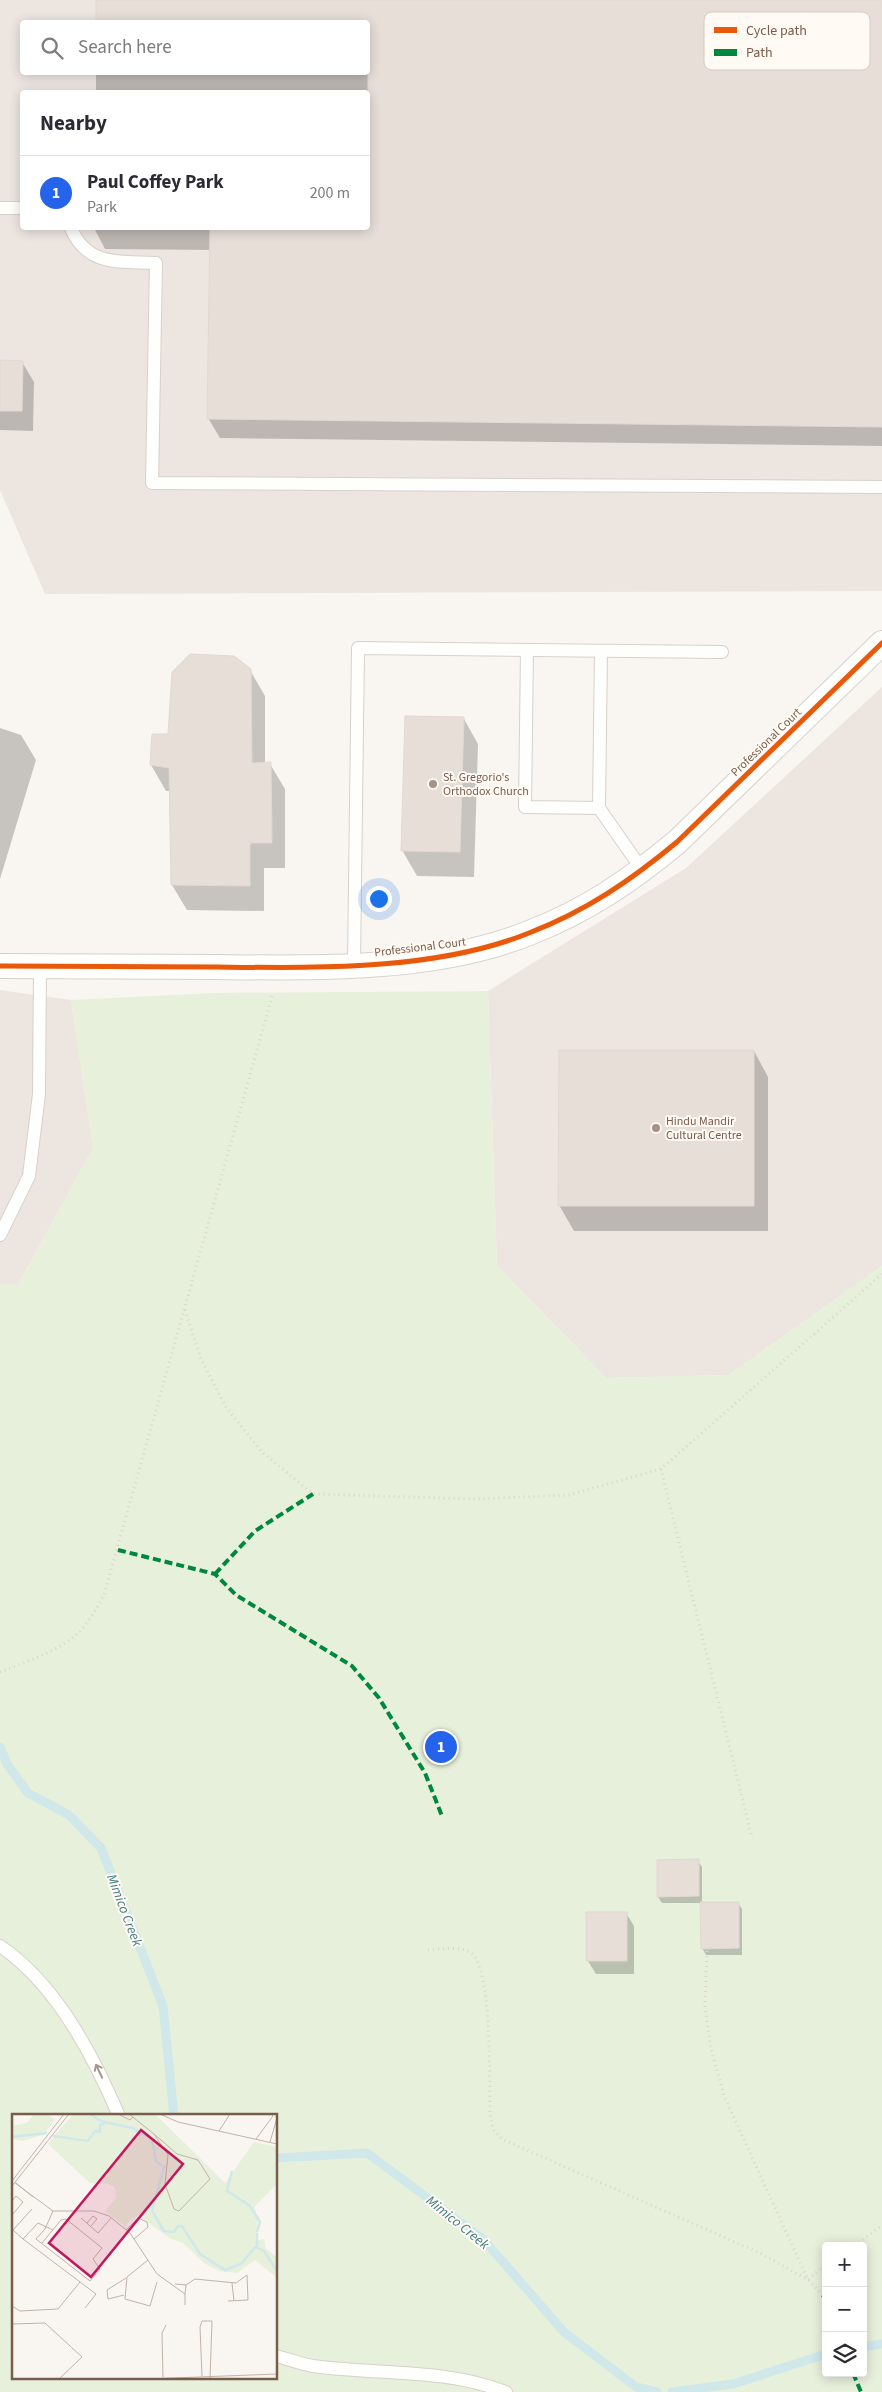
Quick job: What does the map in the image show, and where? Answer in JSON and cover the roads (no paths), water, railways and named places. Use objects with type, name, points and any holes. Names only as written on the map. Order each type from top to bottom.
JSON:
[{"type":"street","name":"Professional Court","points":[[0,966],[280,968],[399,962],[463,953],[529,934],[600,900],[643,871],[676,842],[882,643]]},
{"type":"lane","points":[[0,208],[20,208]]},
{"type":"lane","points":[[72,230],[79,243],[90,253],[103,259],[156,263],[152,483],[882,487]]},
{"type":"lane","points":[[354,964],[358,648],[722,652]]},
{"type":"lane","points":[[527,650],[524,807],[599,808]]},
{"type":"lane","points":[[601,651],[599,808],[643,871]]},
{"type":"lane","points":[[0,1235],[30,1176],[39,1094],[40,966]]},
{"type":"lane","points":[[0,1946],[12,1954],[56,2000],[97,2065],[118,2114]]},
{"type":"lane","points":[[278,2357],[312,2366],[446,2376],[484,2384],[506,2392]]},
{"type":"waterway","name":"Mimico Creek","points":[[0,1747],[7,1764],[28,1793],[69,1815],[101,1848],[163,2006],[174,2114]]},
{"type":"waterway","name":"Mimico Creek","points":[[278,2158],[367,2153],[483,2239],[564,2332],[636,2387],[657,2392]]},
{"type":"waterway","name":"Mimico Creek","points":[[867,2346],[882,2344]]},
{"type":"waterway","name":"Mimico Creek","points":[[672,2392],[733,2384],[822,2355]]},
{"type":"place","name":"St. Gregorio's Orthodox Church","points":[[433,784]]},
{"type":"place","name":"Hindu Mandir Cultural Centre","points":[[656,1128]]},
{"type":"place","name":"Paul Coffey Park","points":[[441,1747]]}]
